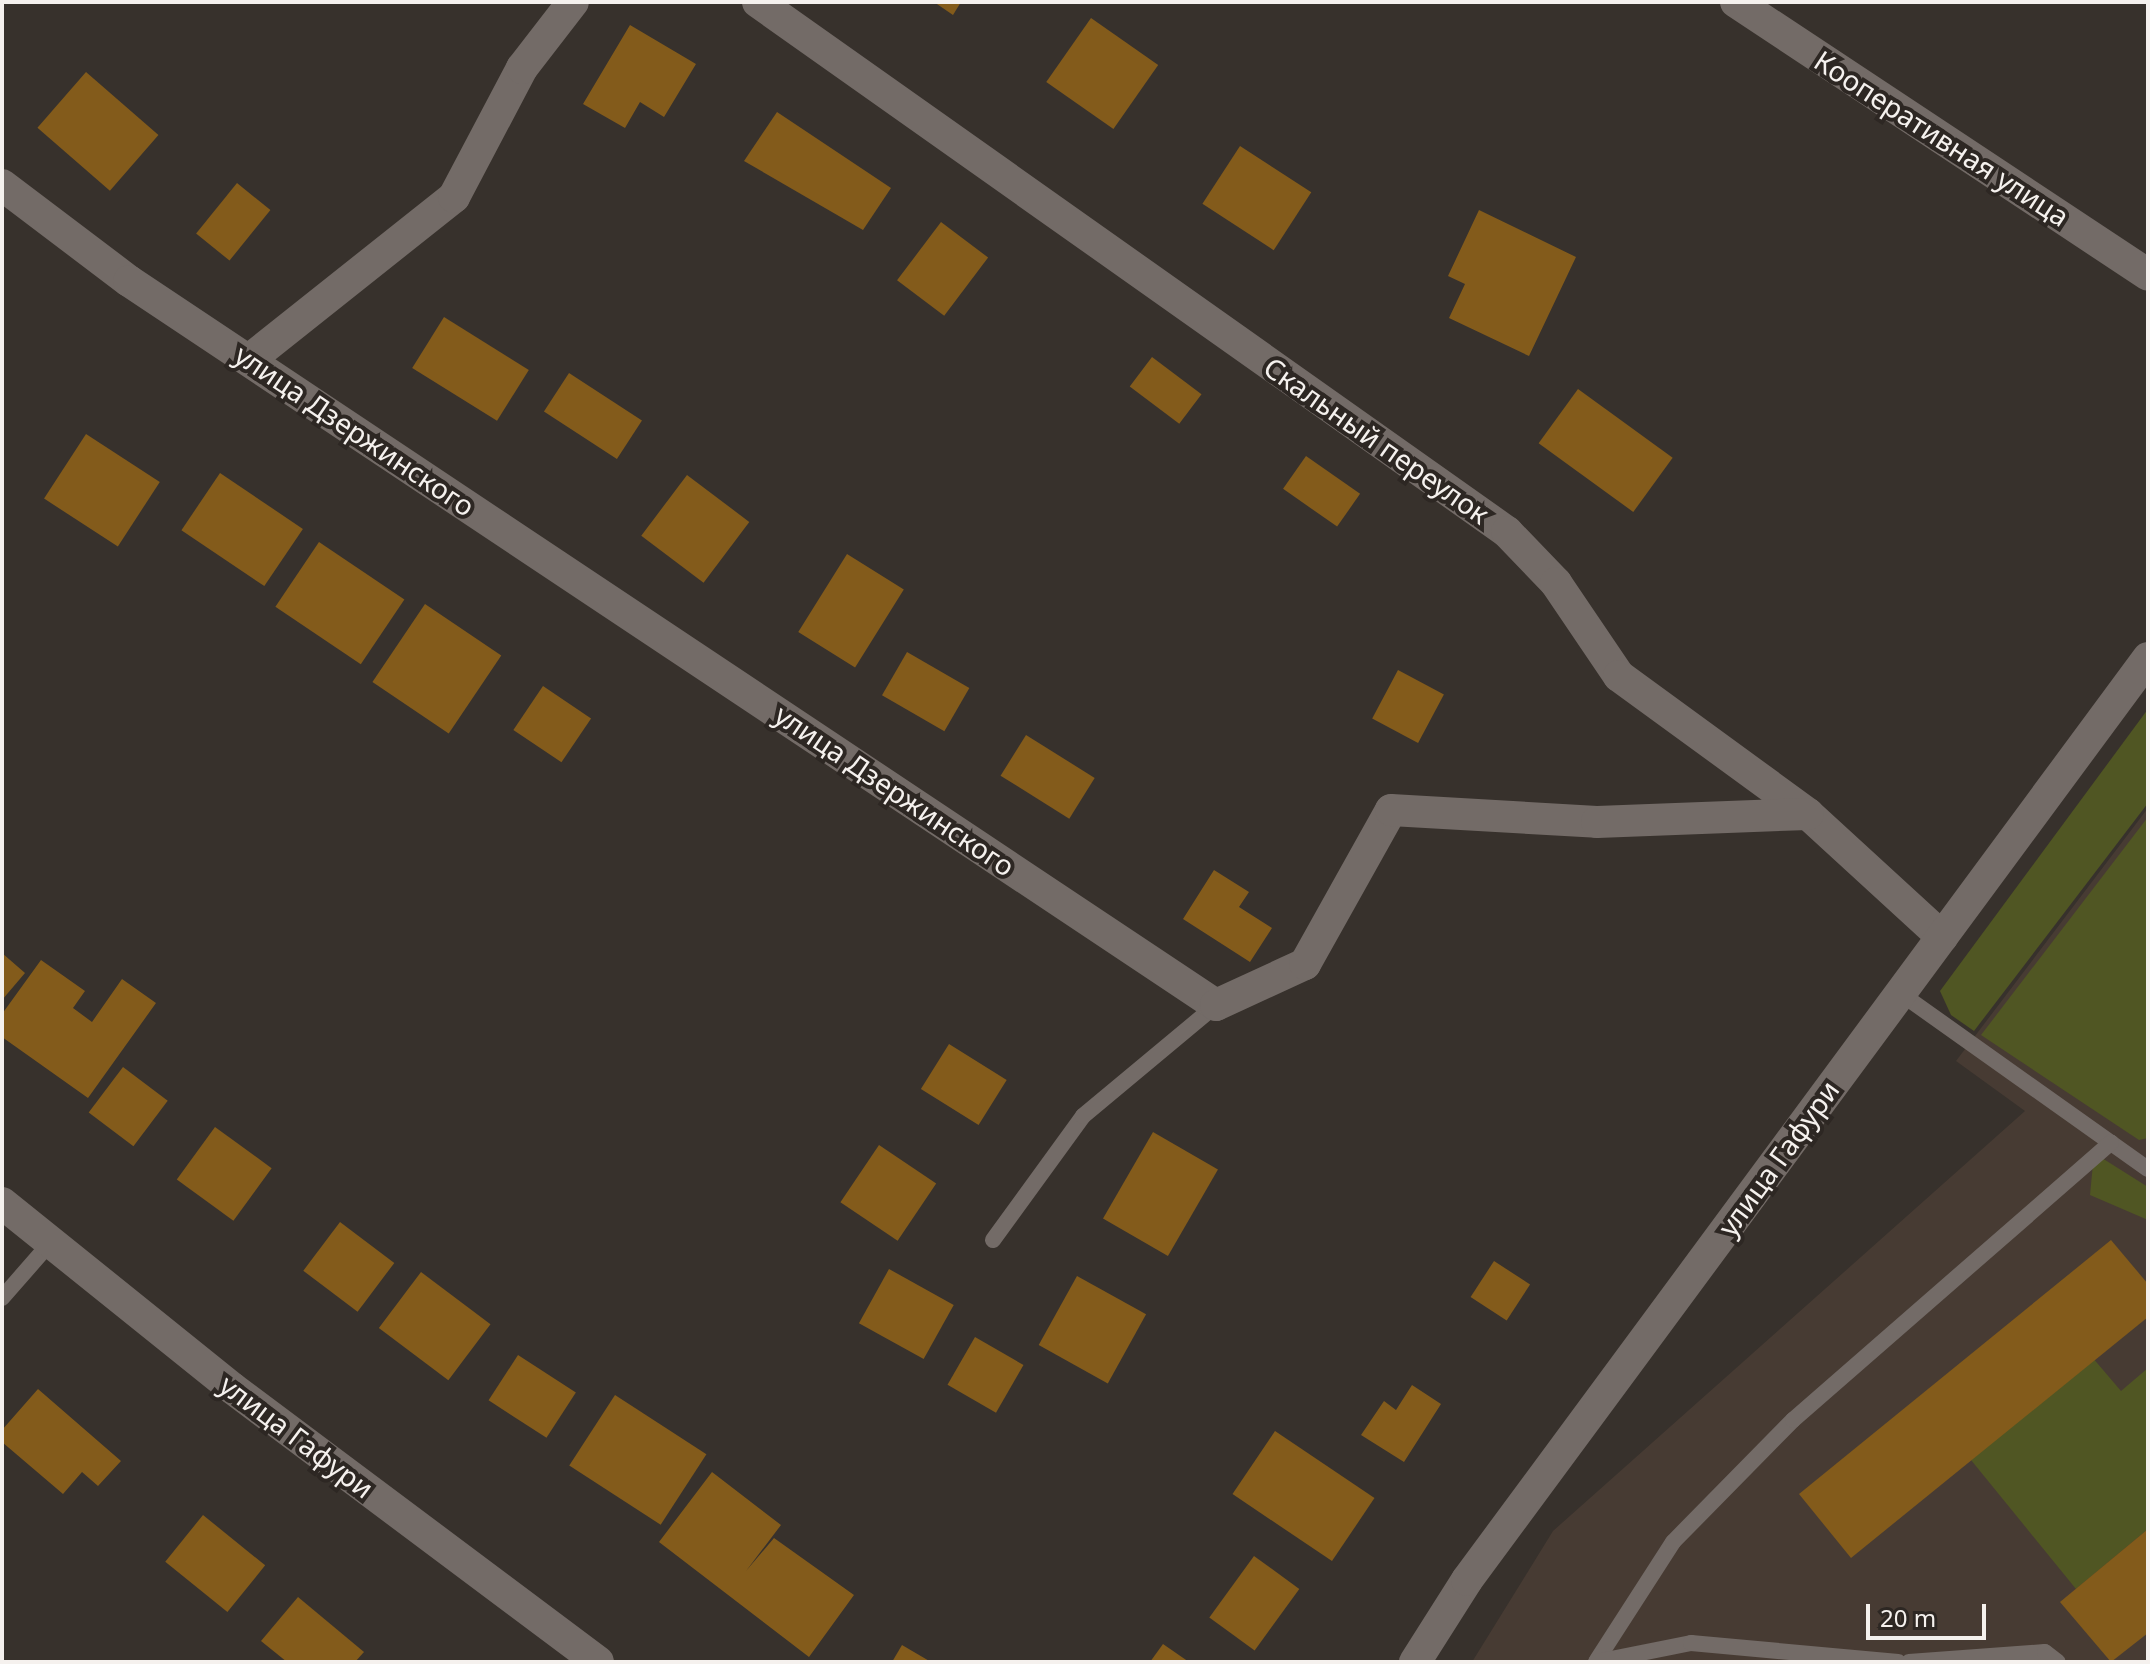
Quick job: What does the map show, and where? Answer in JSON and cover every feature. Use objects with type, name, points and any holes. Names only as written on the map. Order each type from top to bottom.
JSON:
[{"type":"street","points":[[249,360],[454,197],[522,68],[573,2]]},
{"type":"street","name":"Скальный переулок","points":[[758,2],[1507,532],[1556,583],[1619,676],[1808,814],[1942,937]]},
{"type":"street","name":"Кооперативная улица","points":[[1736,2],[2148,275]]},
{"type":"street","name":"улица Дзержинского","points":[[2,185],[249,360],[1216,1005]]},
{"type":"street","name":"улица Гафури","points":[[1415,1662],[1467,1580],[2148,658]]},
{"type":"street","points":[[1216,1005],[1305,964],[1391,810],[1597,822],[1808,814]]},
{"type":"street","name":"улица Гафури","points":[[2,1203],[598,1662]]},
{"type":"lane","points":[[1900,993],[2146,1165]]},
{"type":"lane","points":[[993,1240],[1083,1116],[1216,1005]]},
{"type":"lane","points":[[1597,1661],[1673,1542],[1782,1431],[2111,1143]]},
{"type":"lane","points":[[2,1298],[51,1242]]},
{"type":"lane","points":[[1597,1661],[1691,1643],[1898,1662]]},
{"type":"lane","points":[[1712,1662],[1722,1646]]},
{"type":"lane","points":[[1909,1662],[2045,1652],[2058,1662]]},
{"type":"shaded area","points":[[2148,808],[2148,1662],[1472,1662],[1553,1531],[2025,1111],[1956,1061]]},
{"type":"green space","points":[[2148,709],[2148,803],[1974,1031],[1951,1015],[1940,991]]},
{"type":"green space","points":[[2148,817],[2148,1138],[2139,1140],[1981,1035]]},
{"type":"green space","points":[[2094,1153],[2148,1187],[2148,1220],[2090,1195]]},
{"type":"green space","points":[[2092,1357],[2121,1391],[2148,1368],[2148,1529],[2076,1589],[1971,1460]]},
{"type":"building","points":[[934,2],[961,2],[953,15]]},
{"type":"building","points":[[1091,18],[1158,65],[1113,129],[1046,82]]},
{"type":"building","points":[[630,25],[696,64],[664,117],[640,102],[625,128],[583,104]]},
{"type":"building","points":[[86,72],[158,135],[110,191],[37,128]]},
{"type":"building","points":[[777,112],[891,188],[863,230],[744,161]]},
{"type":"building","points":[[1240,146],[1311,192],[1274,250],[1202,204]]},
{"type":"building","points":[[237,183],[270,210],[230,261],[196,234]]},
{"type":"building","points":[[1479,210],[1576,257],[1529,356],[1449,318],[1465,284],[1448,276]]},
{"type":"building","points":[[941,222],[988,258],[944,316],[897,280]]},
{"type":"building","points":[[444,317],[529,370],[497,421],[412,368]]},
{"type":"building","points":[[1152,357],[1202,394],[1179,424],[1130,387]]},
{"type":"building","points":[[569,373],[642,420],[617,459],[544,412]]},
{"type":"building","points":[[1578,389],[1673,458],[1633,512],[1539,443]]},
{"type":"building","points":[[86,434],[160,482],[118,547],[44,499]]},
{"type":"building","points":[[1306,456],[1360,494],[1337,527],[1283,489]]},
{"type":"building","points":[[220,473],[303,529],[264,586],[181,530]]},
{"type":"building","points":[[687,475],[749,522],[704,583],[641,536]]},
{"type":"building","points":[[319,542],[404,600],[361,664],[275,607]]},
{"type":"building","points":[[847,554],[904,590],[855,668],[798,632]]},
{"type":"building","points":[[425,604],[501,655],[449,733],[372,682]]},
{"type":"building","points":[[907,652],[969,688],[944,731],[882,695]]},
{"type":"building","points":[[1398,670],[1444,694],[1418,743],[1372,719]]},
{"type":"building","points":[[543,686],[591,718],[561,762],[513,730]]},
{"type":"building","points":[[1026,735],[1095,778],[1069,819],[1001,776]]},
{"type":"building","points":[[1214,870],[1249,892],[1239,907],[1272,928],[1250,962],[1183,919]]},
{"type":"building","points":[[2,953],[25,973],[2,1000]]},
{"type":"building","points":[[41,960],[85,991],[73,1008],[92,1022],[122,979],[156,1003],[88,1098],[2,1037],[2,1014]]},
{"type":"building","points":[[949,1044],[1007,1080],[979,1125],[921,1089]]},
{"type":"building","points":[[123,1067],[168,1101],[133,1146],[89,1113]]},
{"type":"building","points":[[215,1127],[272,1168],[233,1221],[177,1180]]},
{"type":"building","points":[[1153,1132],[1218,1170],[1168,1256],[1103,1219]]},
{"type":"building","points":[[879,1145],[936,1184],[898,1241],[840,1202]]},
{"type":"building","points":[[340,1222],[394,1263],[358,1312],[303,1271]]},
{"type":"building","points":[[2111,1240],[2148,1284],[2148,1317],[1851,1558],[1799,1494]]},
{"type":"building","points":[[1494,1261],[1530,1284],[1507,1320],[1471,1297]]},
{"type":"building","points":[[889,1269],[954,1305],[924,1359],[859,1323]]},
{"type":"building","points":[[421,1272],[490,1324],[448,1380],[379,1328]]},
{"type":"building","points":[[1077,1276],[1146,1314],[1108,1383],[1039,1345]]},
{"type":"building","points":[[975,1337],[1023,1365],[996,1413],[948,1385]]},
{"type":"building","points":[[518,1355],[576,1393],[546,1438],[489,1400]]},
{"type":"building","points":[[1412,1385],[1441,1404],[1404,1462],[1361,1435],[1384,1401],[1396,1410]]},
{"type":"building","points":[[38,1389],[121,1461],[98,1486],[82,1472],[63,1494],[2,1442],[2,1430]]},
{"type":"building","points":[[615,1395],[706,1454],[661,1525],[569,1465]]},
{"type":"building","points":[[1275,1431],[1374,1498],[1332,1561],[1233,1494]]},
{"type":"building","points":[[712,1472],[781,1525],[746,1571],[774,1538],[854,1595],[809,1657],[659,1542]]},
{"type":"building","points":[[203,1515],[265,1565],[227,1612],[165,1562]]},
{"type":"building","points":[[2148,1529],[2148,1633],[2111,1662],[2060,1602]]},
{"type":"building","points":[[1254,1556],[1299,1589],[1255,1650],[1209,1617]]},
{"type":"building","points":[[298,1597],[364,1652],[355,1662],[287,1662],[261,1641]]},
{"type":"building","points":[[1163,1644],[1189,1662],[1150,1662]]},
{"type":"building","points":[[902,1645],[931,1662],[892,1662]]}]
